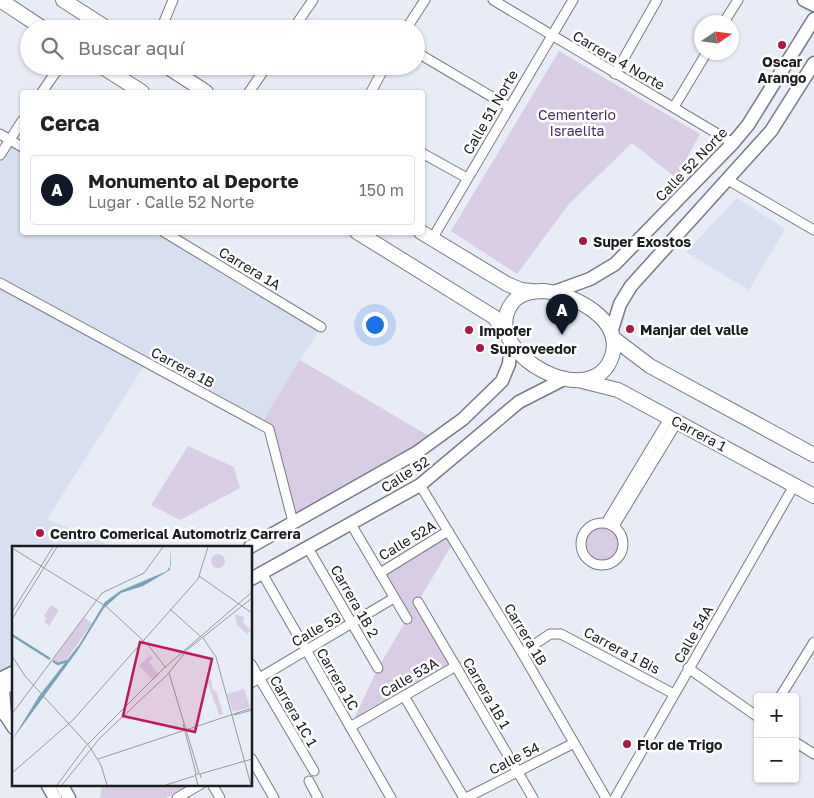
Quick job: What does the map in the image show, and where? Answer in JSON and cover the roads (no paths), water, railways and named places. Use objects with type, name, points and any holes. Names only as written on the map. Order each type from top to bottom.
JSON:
[{"type":"main road","points":[[0,0],[30,20]]},
{"type":"main road","points":[[65,0],[95,20]]},
{"type":"main road","points":[[804,0],[814,5]]},
{"type":"main road","name":"Calle 52 Norte","points":[[554,292],[590,279],[615,264],[732,143],[748,125],[814,19]]},
{"type":"main road","points":[[362,235],[494,317],[531,364],[550,375],[564,379],[578,380],[591,378],[606,367],[612,356],[612,336],[620,304],[631,286],[771,131],[792,101],[814,63]]},
{"type":"main road","points":[[115,75],[139,90]]},
{"type":"main road","points":[[180,75],[203,90]]},
{"type":"main road","points":[[774,84],[784,76],[793,79],[797,88],[792,101]]},
{"type":"main road","points":[[427,236],[520,290],[554,292],[574,298],[590,308],[612,336],[650,366],[814,455]]},
{"type":"main road","points":[[509,337],[505,318],[511,304],[521,295],[534,291]]},
{"type":"main road","name":"Calle 52","points":[[252,546],[416,453],[463,419],[502,381],[509,364],[509,337]]},
{"type":"main road","name":"Calle 52","points":[[257,576],[420,485],[520,402],[564,379]]},
{"type":"main road","name":"Carrera 1","points":[[578,380],[618,390],[795,484],[814,496]]},
{"type":"main road","points":[[7,712],[1,684],[12,674]]},
{"type":"main road","points":[[48,786],[55,798]]},
{"type":"main road","points":[[62,786],[69,798]]},
{"type":"street","points":[[164,20],[173,0]]},
{"type":"street","points":[[299,20],[313,0]]},
{"type":"street","points":[[412,20],[425,0]]},
{"type":"street","name":"Calle 51 Norte","points":[[427,236],[468,178],[573,0]]},
{"type":"street","points":[[614,74],[657,0]]},
{"type":"street","points":[[728,15],[738,0]]},
{"type":"street","name":"Carrera 4 Norte","points":[[497,1],[551,36],[732,143]]},
{"type":"street","points":[[425,57],[509,107]]},
{"type":"street","points":[[674,107],[702,60]]},
{"type":"street","points":[[43,90],[54,75]]},
{"type":"street","points":[[250,90],[261,75]]},
{"type":"street","points":[[372,90],[380,75]]},
{"type":"street","points":[[0,156],[20,124]]},
{"type":"street","points":[[0,134],[20,146]]},
{"type":"street","points":[[425,154],[468,178]]},
{"type":"street","points":[[728,180],[814,230]]},
{"type":"street","name":"Carrera 1A","points":[[169,235],[321,327]]},
{"type":"street","name":"Carrera 1B","points":[[0,283],[269,429],[293,522]]},
{"type":"street","points":[[610,525],[674,419]]},
{"type":"street","name":"Calle 54A","points":[[615,798],[795,484]]},
{"type":"street","name":"Carrera 1B","points":[[420,485],[522,653],[606,798]]},
{"type":"street","points":[[351,524],[407,619]]},
{"type":"street","points":[[610,525],[623,540],[622,551],[611,563],[595,564],[583,553],[582,538],[591,526],[610,525]]},
{"type":"street","name":"Calle 52A","points":[[380,573],[448,531]]},
{"type":"street","name":"Carrera 1B 2","points":[[308,548],[378,668]]},
{"type":"street","name":"Carrera 1C","points":[[257,576],[305,651],[391,798]]},
{"type":"street","name":"Calle 53","points":[[255,681],[394,598]]},
{"type":"street","name":"Carrera 1B 1","points":[[418,602],[533,798]]},
{"type":"street","name":"Carrera 1 Bis","points":[[522,653],[550,634],[556,633],[674,694]]},
{"type":"street","points":[[782,693],[814,642]]},
{"type":"street","name":"Calle 53A","points":[[350,727],[456,666]]},
{"type":"street","name":"Carrera 1C 1","points":[[252,668],[255,681],[314,771]]},
{"type":"street","points":[[688,668],[754,714]]},
{"type":"street","points":[[404,696],[465,798]]},
{"type":"street","name":"Calle 54","points":[[465,798],[574,743]]},
{"type":"street","points":[[799,745],[814,754]]},
{"type":"street","points":[[252,760],[274,798]]},
{"type":"street","points":[[309,781],[318,798]]},
{"type":"street","points":[[178,798],[199,786]]},
{"type":"street","points":[[213,786],[220,798]]},
{"type":"place","name":"Oscar Arango","points":[[782,45]]},
{"type":"place","name":"Super Exostos","points":[[583,241]]},
{"type":"place","name":"Manjar del valle","points":[[630,329]]},
{"type":"place","name":"Impofer","points":[[469,330]]},
{"type":"place","name":"Monumento al Deporte","points":[[562,335]]},
{"type":"place","name":"Suproveedor","points":[[480,348]]},
{"type":"place","name":"Centro Comerical Automotriz Carrera","points":[[40,533]]},
{"type":"place","name":"Flor de Trigo","points":[[627,744]]},
{"type":"park label","name":"Cementerio Israelita","points":[[577,122]]}]
